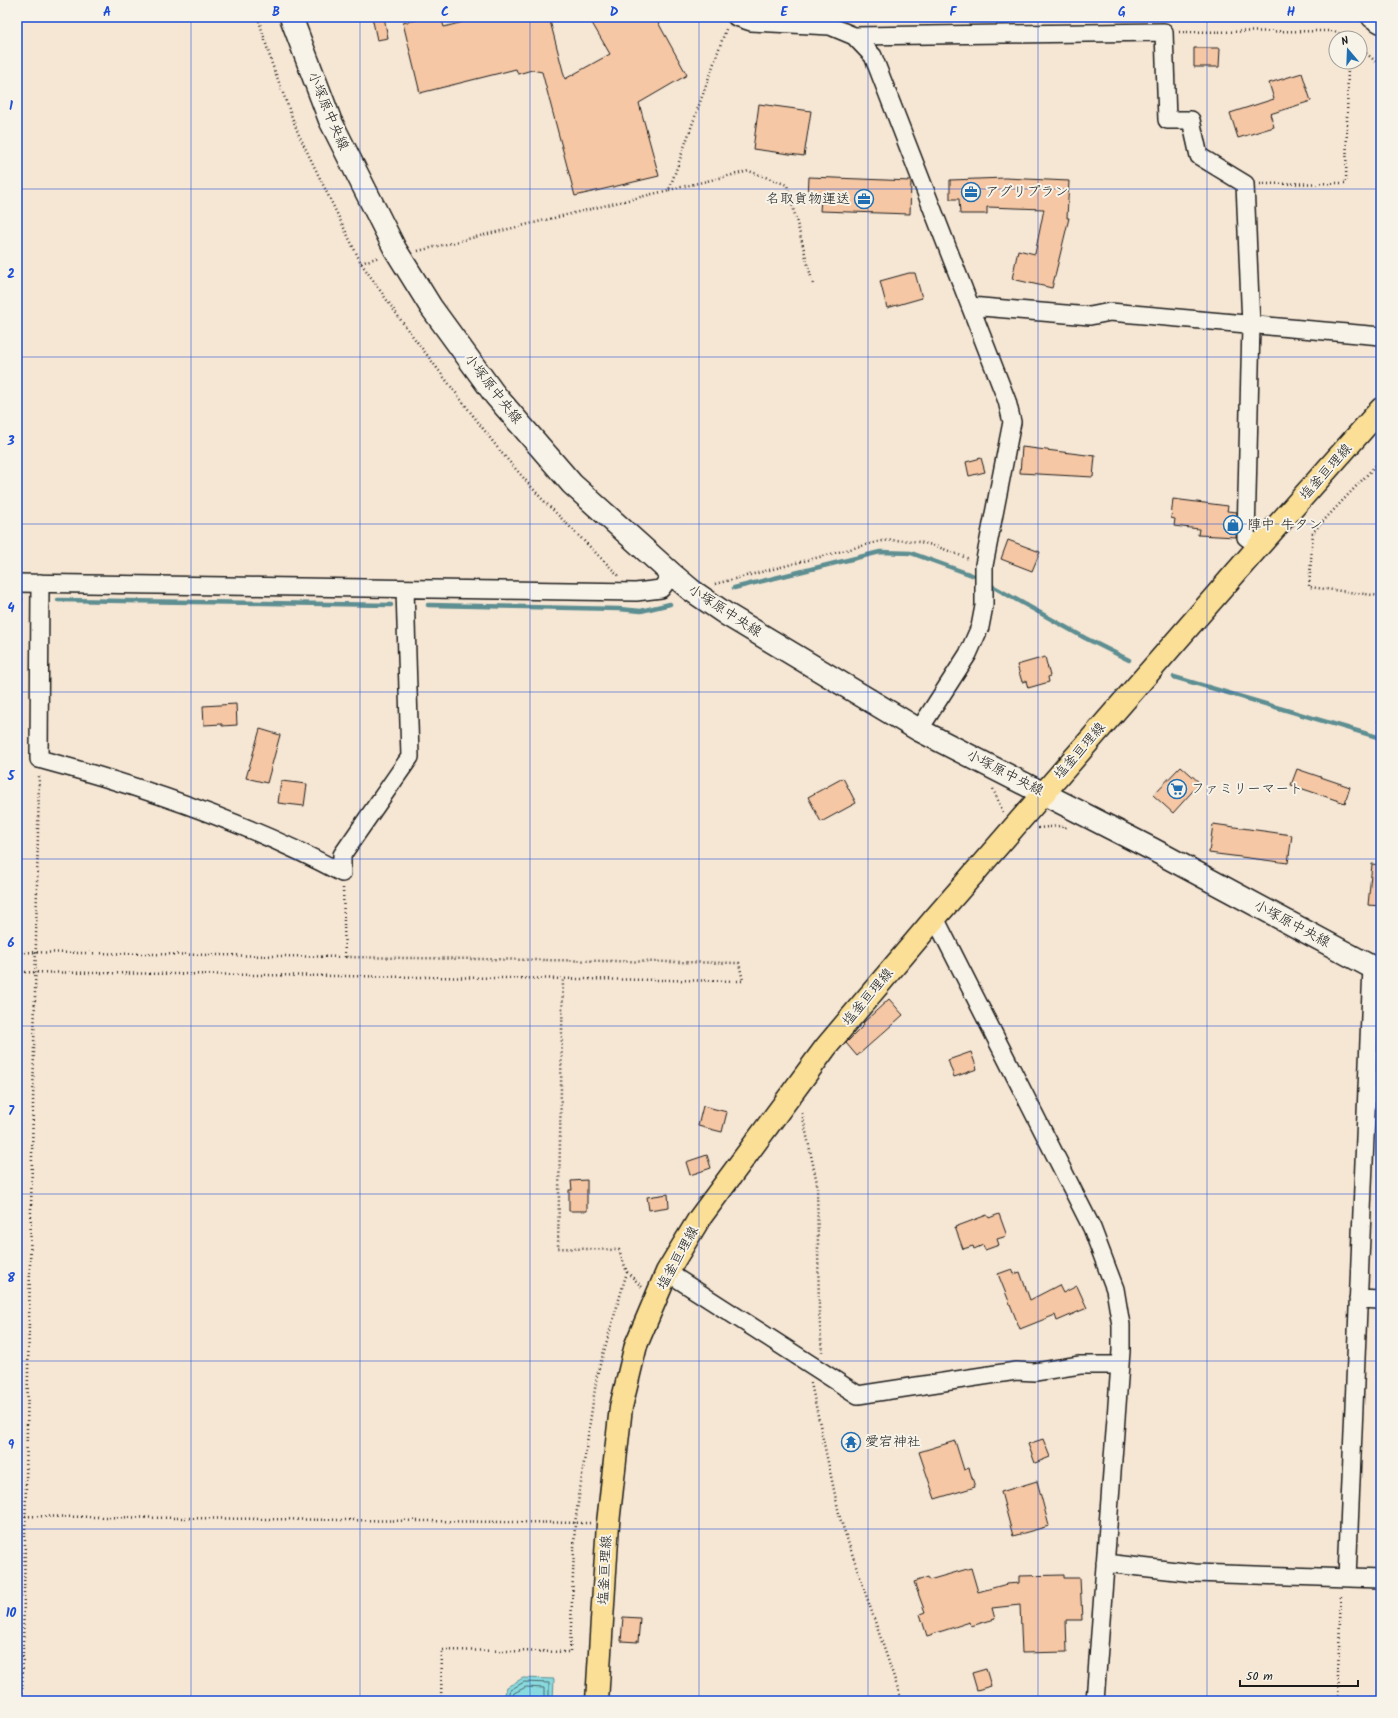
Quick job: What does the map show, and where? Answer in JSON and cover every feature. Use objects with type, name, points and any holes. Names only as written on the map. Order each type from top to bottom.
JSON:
[{"type":"main road","name":"塩釜亘理線","points":[[597,1701],[608,1523],[612,1478],[623,1399],[636,1345],[667,1272],[699,1219],[826,1047],[935,918],[1259,546],[1381,409]]},
{"type":"street","name":"小塚原中央線","points":[[291,17],[330,120],[392,259],[431,307],[495,395],[572,484],[672,574],[691,590],[836,681],[919,730],[1152,849],[1376,970]]},
{"type":"street","points":[[1373,17],[1381,22]]},
{"type":"street","points":[[732,21],[830,26],[854,36],[874,56],[1007,400],[1012,422],[984,565],[984,606],[980,627],[968,654],[919,730]]},
{"type":"street","points":[[854,36],[1164,32],[1168,120],[1191,120],[1198,156],[1245,184],[1251,325],[1246,536],[1259,546]]},
{"type":"street","points":[[970,306],[1090,316],[1110,312],[1381,336]]},
{"type":"street","points":[[17,583],[636,592],[661,590],[672,574]]},
{"type":"street","points":[[40,583],[39,759],[105,776],[165,796],[295,848],[342,873],[342,855],[410,757],[406,589]]},
{"type":"street","points":[[935,918],[1092,1228],[1115,1288],[1121,1325],[1120,1365],[1095,1701]]},
{"type":"street","points":[[1345,1578],[1358,1299],[1376,970]]},
{"type":"street","points":[[667,1272],[858,1395],[1016,1371],[1035,1372],[1080,1365],[1120,1365]]},
{"type":"street","points":[[1358,1299],[1381,1300]]},
{"type":"street","points":[[1105,1563],[1194,1572],[1381,1579]]},
{"type":"path","points":[[669,190],[732,21]]},
{"type":"path","points":[[1164,32],[1328,31]]},
{"type":"path","points":[[1368,55],[1381,66]]},
{"type":"path","points":[[1245,184],[1346,183],[1348,70]]},
{"type":"path","points":[[378,250],[392,259],[749,171],[787,185],[813,284]]},
{"type":"path","points":[[1381,460],[1313,532],[1309,587],[1381,596]]},
{"type":"path","points":[[691,590],[881,541],[903,539],[925,542],[984,565]]},
{"type":"path","points":[[1381,705],[1378,722],[1381,723]]},
{"type":"path","points":[[22,1701],[39,759]]},
{"type":"path","points":[[993,788],[1001,810]]},
{"type":"path","points":[[1035,829],[1060,826],[1065,828]]},
{"type":"path","points":[[342,873],[345,957]]},
{"type":"path","points":[[17,952],[739,963],[743,981],[17,972]]},
{"type":"path","points":[[441,1701],[442,1650],[570,1652],[575,1523],[597,1375],[626,1272],[619,1250],[558,1248],[563,979]]},
{"type":"path","points":[[802,1113],[817,1183],[819,1312],[823,1373]]},
{"type":"path","points":[[806,1361],[840,1518],[902,1701]]},
{"type":"path","points":[[17,1516],[608,1523]]},
{"type":"path","points":[[1337,1701],[1345,1578]]},
{"type":"water","points":[[523,1678],[554,1679],[553,1701],[503,1701],[507,1687]]},
{"type":"building","points":[[372,17],[384,17],[388,38],[377,40]]},
{"type":"building","points":[[430,17],[441,17],[444,27],[482,17],[549,17],[565,79],[610,54],[592,23],[604,17],[655,17],[687,75],[639,103],[659,176],[575,196],[542,72],[532,70],[518,74],[516,69],[420,93],[403,23]]},
{"type":"building","points":[[1194,48],[1220,48],[1219,67],[1194,67]]},
{"type":"building","points":[[1302,73],[1311,101],[1270,114],[1274,127],[1238,138],[1230,113],[1274,99],[1269,83]]},
{"type":"building","points":[[759,104],[811,111],[804,156],[753,149]]},
{"type":"building","points":[[809,177],[911,181],[910,214],[820,211],[821,198],[808,197]]},
{"type":"building","points":[[1005,178],[1069,181],[1067,218],[1069,218],[1052,288],[1012,279],[1018,250],[1035,254],[1044,209],[987,207],[987,214],[960,214],[959,199],[950,199],[950,180]]},
{"type":"building","points":[[909,273],[915,273],[922,298],[887,308],[880,281]]},
{"type":"building","points":[[1022,447],[1095,456],[1093,477],[1020,473]]},
{"type":"building","points":[[981,458],[985,472],[969,476],[966,462]]},
{"type":"building","points":[[1173,499],[1228,506],[1227,511],[1237,512],[1236,537],[1198,535],[1199,529],[1174,526],[1175,519],[1171,518]]},
{"type":"building","points":[[1008,540],[1040,552],[1032,571],[1001,559]]},
{"type":"building","points":[[1045,657],[1050,676],[1048,677],[1049,682],[1028,688],[1026,681],[1022,682],[1017,665]]},
{"type":"building","points":[[236,704],[237,725],[204,725],[203,706]]},
{"type":"building","points":[[260,729],[280,735],[267,783],[246,778]]},
{"type":"building","name":"ファミリーマート","points":[[1181,766],[1200,783],[1173,813],[1153,795]]},
{"type":"building","points":[[1297,769],[1350,787],[1345,803],[1291,785]]},
{"type":"building","points":[[843,778],[856,803],[821,822],[808,797]]},
{"type":"building","points":[[281,781],[307,784],[304,806],[278,803]]},
{"type":"building","points":[[1213,824],[1292,835],[1288,863],[1209,853]]},
{"type":"building","points":[[1372,864],[1381,865],[1381,906],[1368,905]]},
{"type":"building","points":[[889,999],[903,1015],[857,1056],[846,1043],[864,1025],[863,1023]]},
{"type":"building","points":[[971,1052],[977,1069],[954,1077],[948,1060]]},
{"type":"building","points":[[703,1106],[727,1112],[722,1132],[698,1126]]},
{"type":"building","points":[[707,1155],[711,1168],[690,1175],[686,1162]]},
{"type":"building","points":[[587,1180],[587,1211],[569,1211],[569,1190],[572,1190],[571,1181]]},
{"type":"building","points":[[668,1194],[669,1207],[649,1210],[647,1197]]},
{"type":"building","points":[[999,1214],[1007,1236],[997,1239],[999,1245],[985,1250],[983,1245],[974,1249],[973,1246],[963,1249],[955,1227],[987,1215],[989,1218]]},
{"type":"building","points":[[1012,1269],[1014,1274],[1020,1272],[1030,1300],[1059,1285],[1063,1293],[1077,1286],[1087,1308],[1057,1321],[1055,1315],[1020,1329],[998,1274]]},
{"type":"building","points":[[1043,1439],[1050,1457],[1035,1463],[1028,1444]]},
{"type":"building","points":[[955,1441],[964,1470],[969,1468],[975,1487],[935,1499],[919,1452]]},
{"type":"building","points":[[1037,1481],[1049,1526],[1013,1536],[1001,1492]]},
{"type":"building","points":[[971,1568],[978,1592],[1007,1584],[1019,1583],[1019,1576],[1064,1575],[1064,1578],[1080,1578],[1082,1620],[1066,1620],[1067,1652],[1022,1653],[1020,1605],[992,1608],[995,1619],[971,1626],[970,1622],[927,1636],[920,1614],[925,1612],[914,1582],[928,1577],[929,1580]]},
{"type":"building","points":[[623,1617],[640,1618],[638,1642],[621,1641]]},
{"type":"building","points":[[986,1669],[991,1686],[977,1690],[972,1673]]},
{"type":"waterway","points":[[734,588],[880,552],[911,553],[972,575]]},
{"type":"waterway","points":[[992,586],[1085,638],[1129,660]]},
{"type":"waterway","points":[[58,600],[391,605]]},
{"type":"waterway","points":[[428,605],[619,609],[641,611],[670,604]]},
{"type":"waterway","points":[[1174,677],[1381,738]]},
{"type":"place","name":"アグリプラン","points":[[971,192]]},
{"type":"place","name":"名取貨物運送","points":[[864,199]]},
{"type":"place","name":"陣中 牛タン","points":[[1233,525]]},
{"type":"place","name":"ファミリーマート","points":[[1177,789]]},
{"type":"place","name":"愛宕神社","points":[[851,1442]]}]
